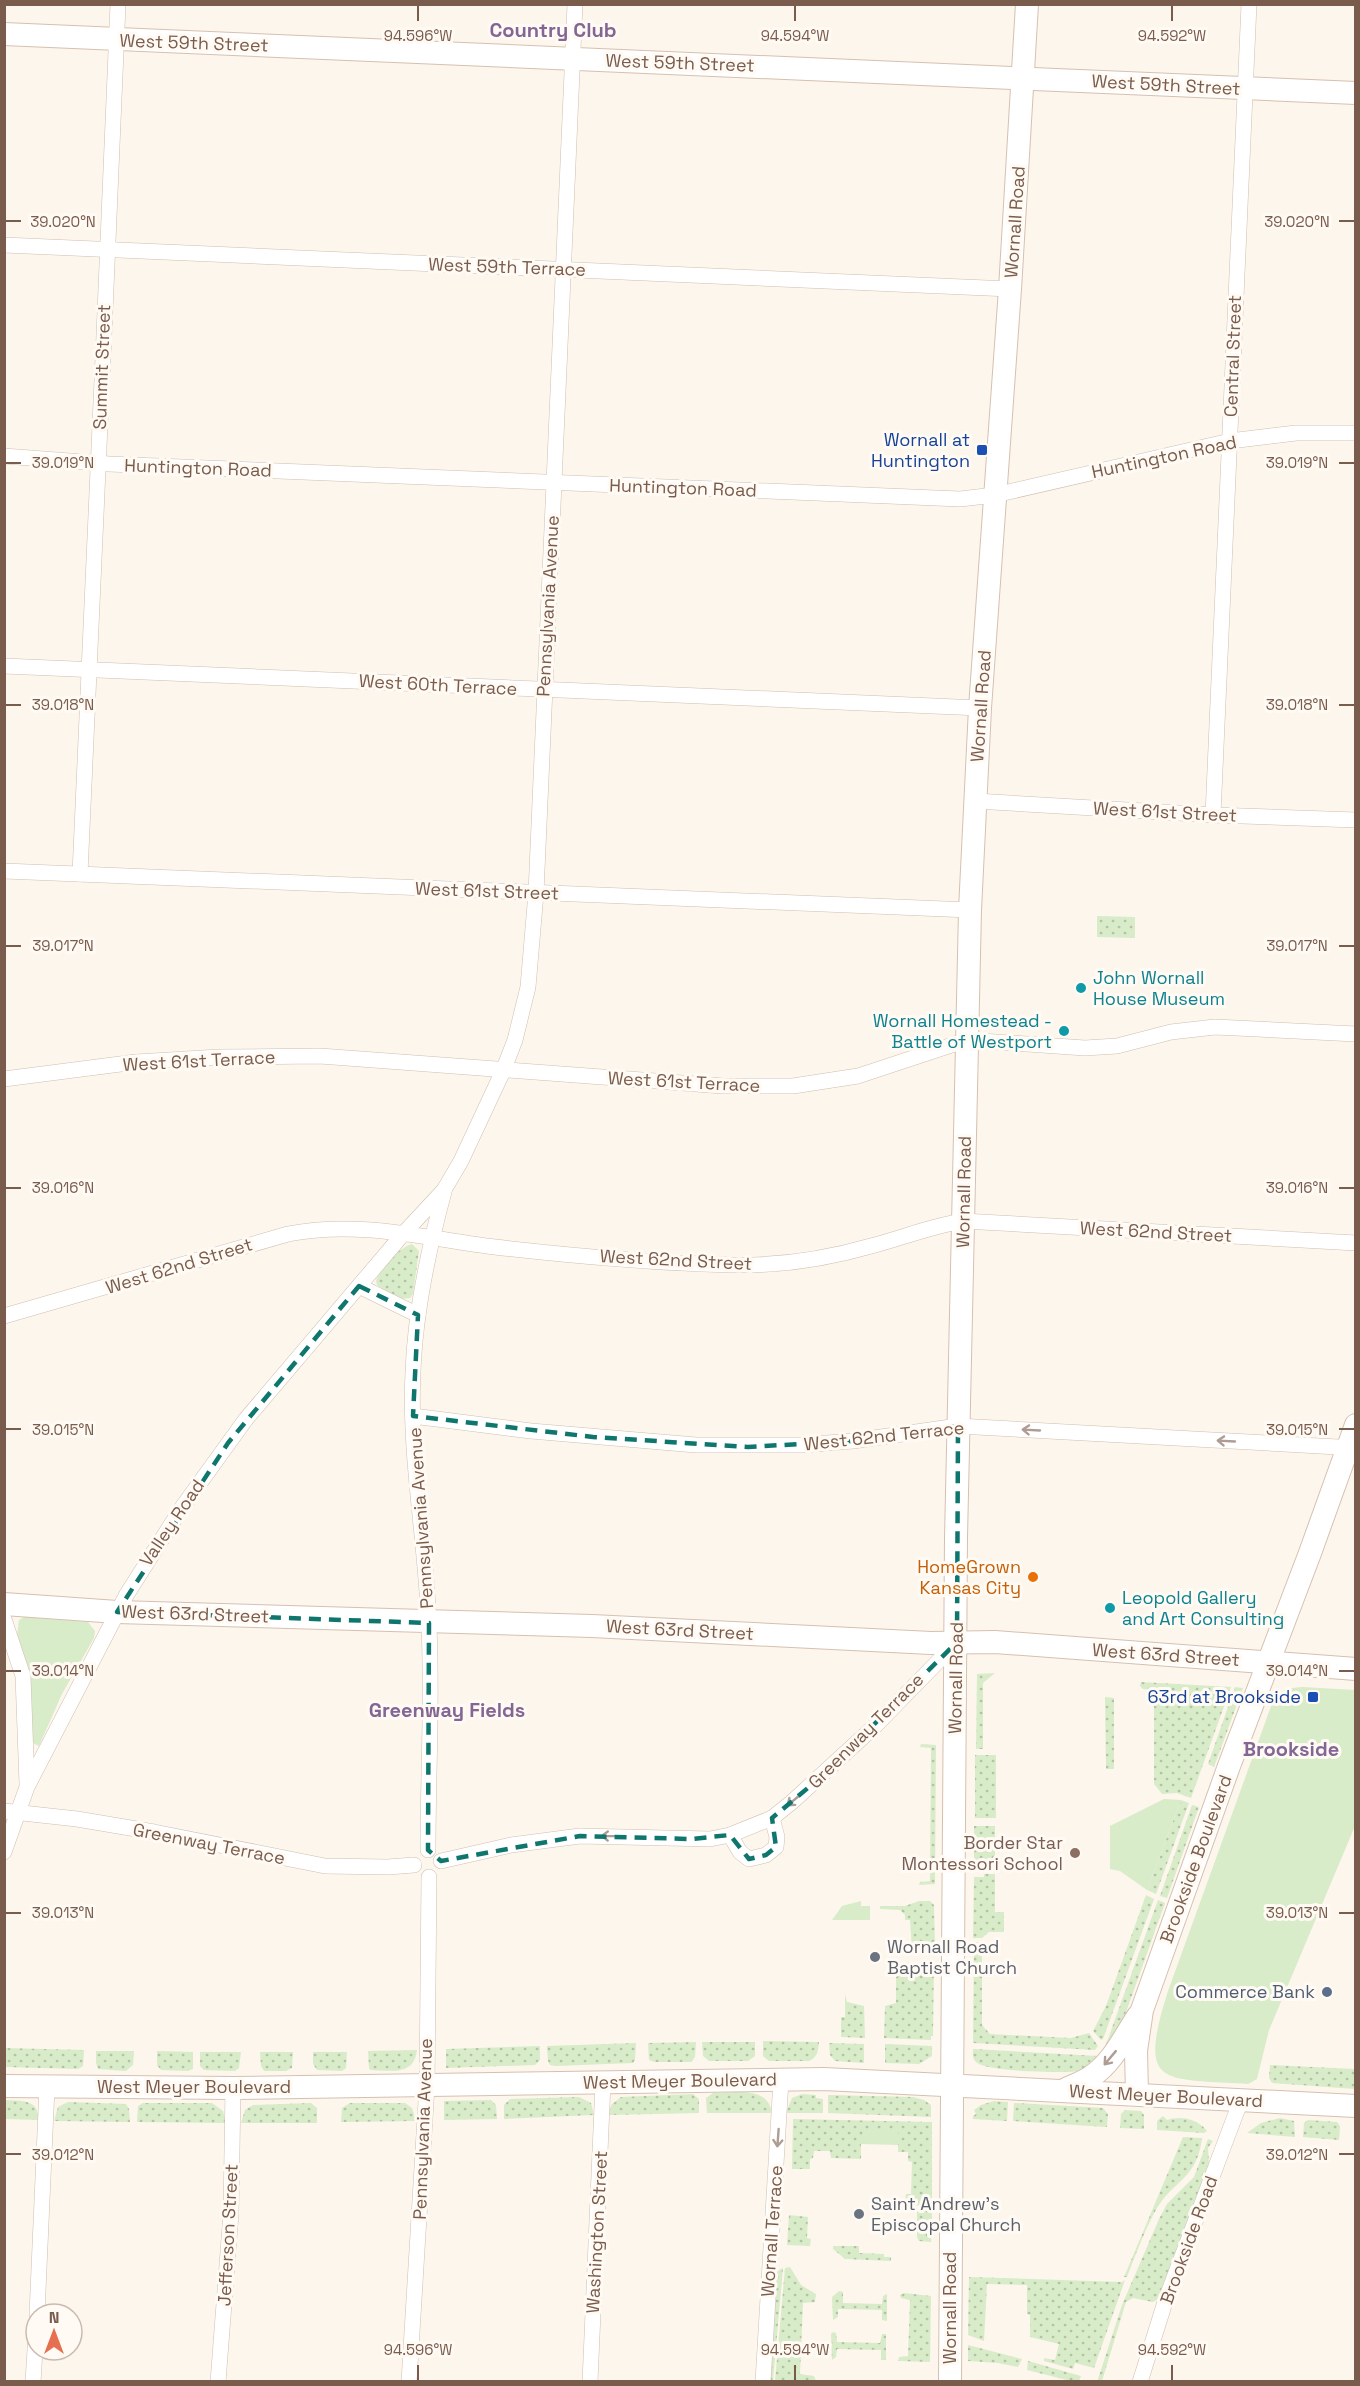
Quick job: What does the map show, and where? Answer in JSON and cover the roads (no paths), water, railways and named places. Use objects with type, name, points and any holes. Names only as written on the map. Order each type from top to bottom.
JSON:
[{"type":"main road","name":"Wornall Road","points":[[950,2382],[958,1426],[970,910],[980,708],[1010,289],[1027,4]]},
{"type":"main road","name":"West 59th Street","points":[[4,34],[1356,93]]},
{"type":"main road","name":"Brookside Boulevard","points":[[1137,2094],[1136,2051],[1142,2010],[1229,1766],[1351,1448],[1356,1425]]},
{"type":"main road","name":"West 63rd Street","points":[[4,1604],[117,1612],[429,1623],[592,1626],[931,1643],[995,1642],[1356,1669]]},
{"type":"main road","points":[[1063,2090],[1091,2077],[1105,2066],[1142,2010]]},
{"type":"main road","name":"West Meyer Boulevard","points":[[4,2086],[233,2088],[824,2079],[1356,2106]]},
{"type":"street","name":"Summit Street","points":[[80,874],[91,670],[106,249],[118,4]]},
{"type":"street","name":"Pennsylvania Avenue","points":[[404,1234],[444,1190],[473,1138],[515,1040],[528,987],[536,893],[575,4]]},
{"type":"street","name":"Central Street","points":[[1213,815],[1249,4]]},
{"type":"street","name":"West 59th Terrace","points":[[4,245],[1010,289]]},
{"type":"street","name":"Huntington Road","points":[[4,456],[98,464],[960,500],[995,495],[1230,441],[1296,433],[1356,433]]},
{"type":"street","name":"West 60th Terrace","points":[[4,666],[980,708]]},
{"type":"street","name":"West 61st Street","points":[[975,801],[1213,815],[1356,820]]},
{"type":"street","name":"West 61st Street","points":[[5,871],[970,910]]},
{"type":"street","name":"West 61st Terrace","points":[[4,1079],[136,1062],[219,1057],[320,1056],[723,1086],[793,1086],[858,1076],[967,1040],[1085,1048],[1117,1046],[1171,1032],[1215,1027],[1356,1034]]},
{"type":"street","name":"Pennsylvania Avenue","points":[[428,1850],[429,1623],[413,1416],[413,1372],[418,1315],[432,1238],[444,1190]]},
{"type":"street","name":"West 62nd Street","points":[[4,1316],[288,1234],[339,1227],[369,1228],[432,1238],[586,1256],[664,1262],[756,1264],[803,1261],[838,1254],[938,1225],[963,1221],[1356,1244]]},
{"type":"street","name":"Valley Road","points":[[4,1852],[12,1812],[137,1576],[228,1443],[404,1234]]},
{"type":"street","points":[[359,1286],[418,1315]]},
{"type":"street","name":"West 62nd Terrace","points":[[413,1416],[593,1437],[737,1446],[853,1441],[958,1426],[1351,1448]]},
{"type":"street","points":[[4,1619],[23,1676],[27,1787]]},
{"type":"street","name":"Greenway Terrace","points":[[441,1861],[511,1845],[580,1836],[710,1839],[730,1835],[772,1818],[829,1770],[957,1642]]},
{"type":"street","name":"Greenway Terrace","points":[[12,1812],[154,1832],[325,1866],[414,1865]]},
{"type":"street","points":[[730,1835],[740,1852],[749,1859],[766,1855],[776,1847],[777,1837],[772,1818]]},
{"type":"street","points":[[428,1850],[436,1853],[441,1861],[440,1869],[429,1877],[417,1873],[414,1865],[416,1856],[428,1850]]},
{"type":"street","name":"Pennsylvania Avenue","points":[[409,2382],[427,2085],[429,1877]]},
{"type":"street","name":"Wornall Terrace","points":[[763,2382],[781,2080]]},
{"type":"street","name":"Washington Street","points":[[590,2382],[603,2083]]},
{"type":"street","points":[[38,2302],[47,2087]]},
{"type":"street","name":"Jefferson Street","points":[[218,2382],[231,2213],[233,2088]]},
{"type":"street","name":"Brookside Road","points":[[1140,2382],[1166,2299],[1241,2100]]},
{"type":"street","points":[[33,2382],[34,2362]]},
{"type":"place","name":"Wornall at Huntington","points":[[982,450]]},
{"type":"place","name":"John Wornall House Museum","points":[[1081,988]]},
{"type":"place","name":"Wornall Homestead - Battle of Westport","points":[[1064,1031]]},
{"type":"place","name":"HomeGrown Kansas City","points":[[1033,1577]]},
{"type":"place","name":"Leopold Gallery and Art Consulting","points":[[1110,1608]]},
{"type":"place","name":"63rd at Brookside","points":[[1313,1697]]},
{"type":"place","name":"Border Star Montessori School","points":[[1075,1853]]},
{"type":"place","name":"Wornall Road Baptist Church","points":[[875,1957]]},
{"type":"place","name":"Commerce Bank","points":[[1327,1992]]},
{"type":"place","name":"Saint Andrew's Episcopal Church","points":[[859,2214]]},
{"type":"district","name":"Country Club","points":[[553,30]]},
{"type":"district","name":"Greenway Fields","points":[[447,1710]]},
{"type":"district","name":"Brookside","points":[[1291,1749]]}]
